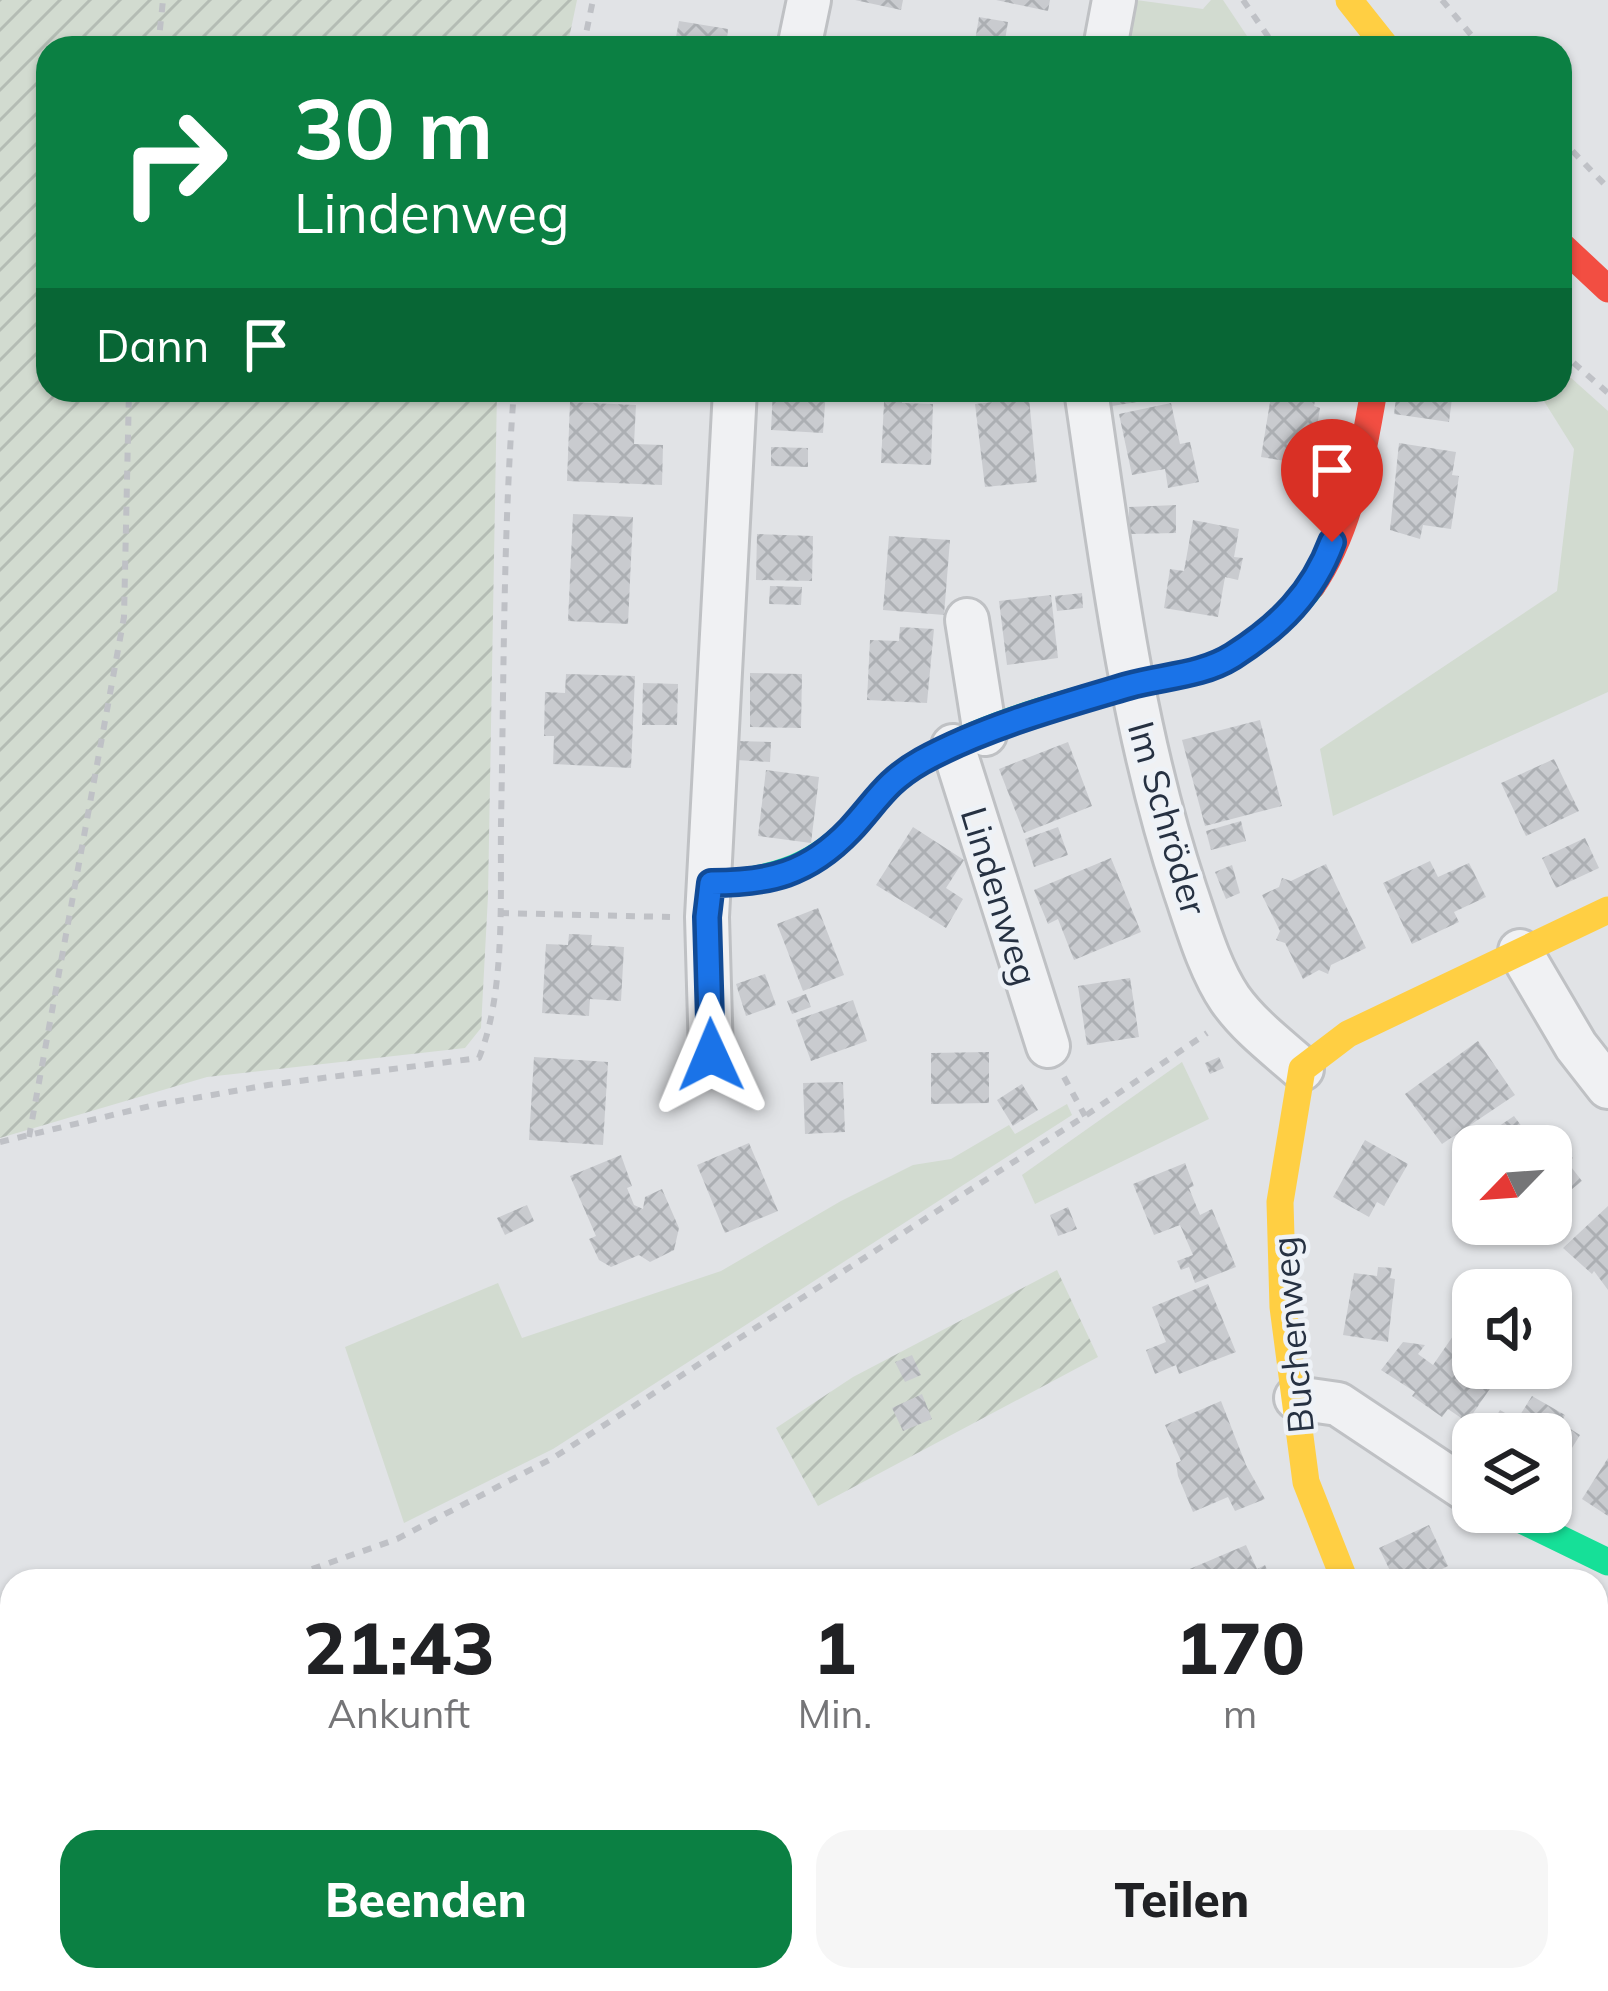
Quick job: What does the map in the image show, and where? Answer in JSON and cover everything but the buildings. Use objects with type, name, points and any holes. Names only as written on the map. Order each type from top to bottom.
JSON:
[{"type":"street","points":[[801,36],[808,0]]},
{"type":"street","points":[[1107,36],[1114,0]]},
{"type":"street","points":[[1349,0],[1378,36]]},
{"type":"street","points":[[1572,255],[1608,289]]},
{"type":"street","points":[[711,1055],[709,900],[734,402]]},
{"type":"street","name":"Im Schröder","points":[[1088,402],[1132,685],[1161,818],[1227,995],[1302,1069]]},
{"type":"street","points":[[709,900],[818,859],[850,830],[884,786],[969,740],[1132,685],[1206,669],[1232,656],[1285,616],[1318,579],[1352,485],[1371,402]]},
{"type":"street","name":"Lindenweg","points":[[967,620],[969,740],[1048,1046]]},
{"type":"street","points":[[1302,1069],[1348,1034],[1608,910]]},
{"type":"street","points":[[1520,951],[1576,1046],[1608,1087]]},
{"type":"street","name":"Buchenweg","points":[[1302,1069],[1280,1202],[1283,1307],[1306,1482],[1340,1569]]},
{"type":"street","points":[[1295,1398],[1338,1404],[1452,1480]]},
{"type":"street","points":[[1548,1533],[1608,1562]]},
{"type":"path","points":[[159,36],[163,0]]},
{"type":"path","points":[[586,36],[593,0]]},
{"type":"path","points":[[1244,0],[1268,36]]},
{"type":"path","points":[[1442,0],[1472,36]]},
{"type":"path","points":[[1572,150],[1608,188]]},
{"type":"path","points":[[1572,362],[1608,393]]},
{"type":"path","points":[[29,1137],[124,617],[129,402]]},
{"type":"path","points":[[0,1142],[150,1106],[268,1085],[479,1058],[490,1030],[500,913],[506,540],[513,402]]},
{"type":"path","points":[[500,913],[709,900]]},
{"type":"path","points":[[312,1569],[397,1539],[553,1458],[1240,1011]]},
{"type":"shaded area","points":[[0,0],[577,0],[570,36],[36,36],[36,402],[497,402],[488,896],[481,1028],[465,1048],[207,1077],[0,1138]]},
{"type":"shaded area","points":[[1136,0],[1203,9],[1211,0],[1223,0],[1247,36],[1123,36],[1127,6]]},
{"type":"shaded area","points":[[1572,379],[1608,411],[1608,692],[1333,816],[1320,749],[1557,591],[1574,449],[1545,402],[1572,402]]},
{"type":"shaded area","points":[[1182,1062],[1209,1119],[1035,1204],[1022,1175]]},
{"type":"shaded area","points":[[1067,1104],[1072,1115],[553,1449],[404,1523],[345,1347],[498,1283],[522,1338],[721,1271],[913,1165],[951,1159],[1009,1125],[1015,1134]]},
{"type":"shaded area","points":[[1057,1270],[1098,1357],[818,1506],[776,1428],[853,1377]]},
{"type":"traffic: fast","points":[[711,883],[770,876],[821,854],[901,775],[961,741],[1046,709],[1213,666],[1267,632],[1312,586]]},
{"type":"traffic: fast","points":[[1548,1533],[1608,1562]]},
{"type":"traffic: slow","points":[[1349,0],[1378,36]]},
{"type":"traffic: slow","points":[[1340,1569],[1306,1482],[1283,1307],[1280,1202],[1302,1069],[1348,1034],[1608,910]]},
{"type":"traffic: jam","points":[[1572,255],[1608,289]]},
{"type":"traffic: jam","points":[[1312,586],[1345,517],[1372,402]]},
{"type":"route","points":[[711,1055],[707,917],[711,883],[758,883],[818,859],[850,830],[884,786],[953,746],[1132,685],[1206,669],[1232,656],[1285,616],[1318,579],[1332,542]]}]
